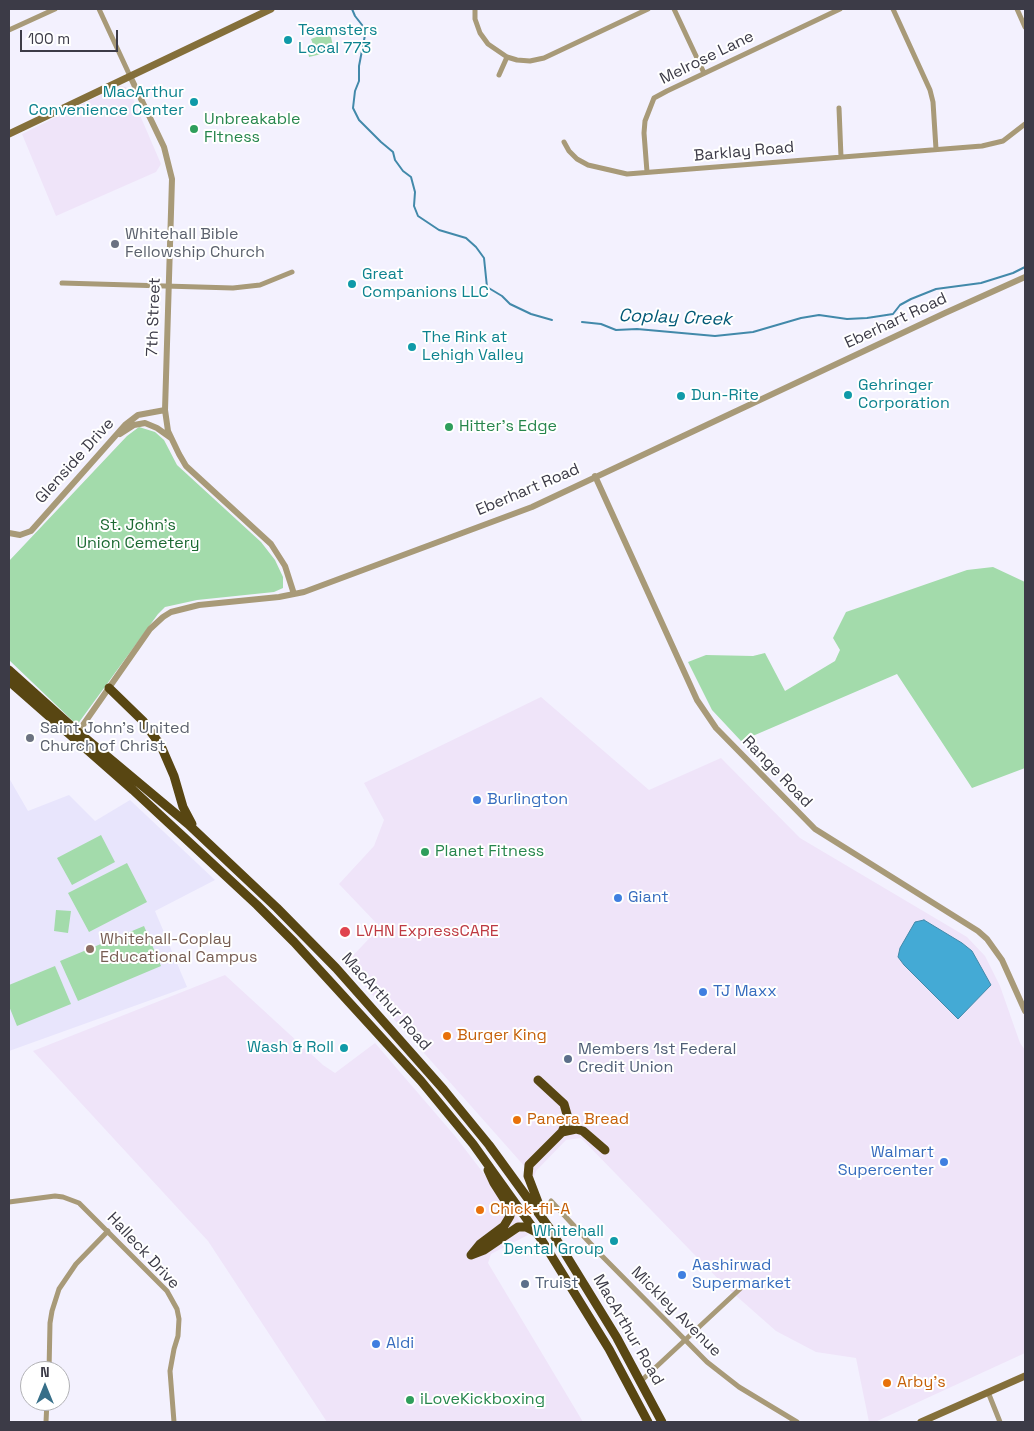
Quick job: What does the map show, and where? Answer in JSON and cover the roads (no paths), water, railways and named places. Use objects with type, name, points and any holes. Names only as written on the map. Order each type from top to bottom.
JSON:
[{"type":"highway","name":"MacArthur Road","points":[[9,670],[294,942],[421,1081],[488,1164],[537,1233],[604,1341],[646,1419]]},
{"type":"highway","name":"MacArthur Road","points":[[9,680],[205,839],[294,924],[393,1031],[467,1117],[542,1218],[593,1297],[662,1422]]},
{"type":"highway","points":[[109,688],[143,720],[161,746],[174,776],[187,816],[205,839]]},
{"type":"highway","points":[[538,1080],[566,1108],[568,1118],[562,1132],[532,1160],[528,1171],[529,1180],[539,1204],[542,1218]]},
{"type":"highway","points":[[562,1132],[576,1129],[583,1131],[605,1150]]},
{"type":"highway","points":[[488,1164],[491,1178],[508,1205],[510,1216],[504,1226],[480,1244],[471,1255],[484,1250],[518,1227],[526,1227],[537,1233]]},
{"type":"main road","points":[[9,134],[271,9]]},
{"type":"main road","points":[[921,1422],[1025,1376]]},
{"type":"street","points":[[9,30],[55,9]]},
{"type":"street","name":"7th Street","points":[[99,9],[164,147],[170,168],[172,191],[164,410],[171,438],[186,466],[271,544],[285,566],[294,594]]},
{"type":"street","points":[[474,9],[480,33],[488,44],[507,57],[517,60],[544,58],[648,9]]},
{"type":"street","points":[[674,9],[704,73]]},
{"type":"street","name":"Melrose Lane","points":[[647,172],[645,121],[654,98],[840,9]]},
{"type":"street","points":[[892,9],[930,90],[933,102],[936,149]]},
{"type":"street","points":[[1017,9],[1025,27]]},
{"type":"street","points":[[499,75],[507,57]]},
{"type":"street","points":[[839,108],[841,157]]},
{"type":"street","name":"Barklay Road","points":[[564,142],[576,159],[588,165],[627,174],[982,146],[1003,140],[1025,124]]},
{"type":"street","points":[[62,283],[245,288],[271,282],[292,272]]},
{"type":"street","name":"Eberhart Road","points":[[76,735],[150,629],[171,612],[199,605],[294,594],[318,588],[532,507],[1025,277]]},
{"type":"street","name":"Glenside Drive","points":[[9,532],[20,535],[31,531],[117,435],[138,415],[164,410]]},
{"type":"street","points":[[117,435],[134,425],[145,423],[157,428],[171,438]]},
{"type":"street","name":"Range Road","points":[[595,476],[697,700],[716,728],[815,830],[978,930],[1002,960],[1025,1011]]},
{"type":"street","name":"Halleck Drive","points":[[9,1202],[50,1196],[63,1197],[84,1207],[167,1291],[177,1309],[179,1328],[170,1371],[174,1422]]},
{"type":"street","name":"Mickley Avenue","points":[[551,1201],[602,1256],[707,1362],[734,1383],[797,1422]]},
{"type":"street","points":[[49,1361],[51,1317],[59,1289],[76,1264],[108,1231]]},
{"type":"street","points":[[641,1381],[742,1287]]},
{"type":"street","points":[[988,1392],[1000,1422]]},
{"type":"water","points":[[924,920],[972,951],[991,985],[958,1019],[898,957],[900,948],[915,922]]},
{"type":"waterway","name":"Coplay Creek","points":[[352,9],[366,30],[353,108],[359,120],[393,152],[395,160],[403,171],[411,177],[415,192],[414,206],[418,216],[439,230],[466,238],[476,247],[484,258],[487,287],[502,296],[510,304],[531,314],[552,320]]},
{"type":"waterway","name":"Coplay Creek","points":[[582,322],[601,324],[616,330],[637,329],[715,336],[753,332],[801,318],[819,315],[847,319],[867,318],[893,314],[900,305],[936,289],[981,283],[1013,273],[1025,267]]},
{"type":"place","name":"Teamsters Local 773","points":[[288,40]]},
{"type":"place","name":"MacArthur Convenience Center","points":[[194,102]]},
{"type":"place","name":"Unbreakable FItness","points":[[194,129]]},
{"type":"place","name":"Whitehall Bible Fellowship Church","points":[[115,244]]},
{"type":"place","name":"Great Companions LLC","points":[[352,284]]},
{"type":"place","name":"The Rink at Lehigh Valley","points":[[412,347]]},
{"type":"place","name":"Gehringer Corporation","points":[[848,395]]},
{"type":"place","name":"Dun-Rite","points":[[681,396]]},
{"type":"place","name":"Hitter's Edge","points":[[449,427]]},
{"type":"place","name":"Saint John's United Church of Christ","points":[[30,738]]},
{"type":"place","name":"Burlington","points":[[477,800]]},
{"type":"place","name":"Planet Fitness","points":[[425,852]]},
{"type":"place","name":"Giant","points":[[618,898]]},
{"type":"place","name":"LVHN ExpressCARE","points":[[345,932]]},
{"type":"place","name":"Whitehall-Coplay Educational Campus","points":[[90,949]]},
{"type":"place","name":"TJ Maxx","points":[[703,992]]},
{"type":"place","name":"Burger King","points":[[447,1036]]},
{"type":"place","name":"Wash & Roll","points":[[344,1048]]},
{"type":"place","name":"Members 1st Federal Credit Union","points":[[568,1059]]},
{"type":"place","name":"Panera Bread","points":[[517,1120]]},
{"type":"place","name":"Walmart Supercenter","points":[[944,1162]]},
{"type":"place","name":"Chick-fil-A","points":[[480,1210]]},
{"type":"place","name":"Whitehall Dental Group","points":[[614,1241]]},
{"type":"place","name":"Aashirwad Supermarket","points":[[682,1275]]},
{"type":"place","name":"Truist","points":[[525,1284]]},
{"type":"place","name":"Aldi","points":[[376,1344]]},
{"type":"place","name":"Arby's","points":[[887,1383]]},
{"type":"place","name":"iLoveKickboxing","points":[[410,1400]]},
{"type":"park label","name":"St. John's Union Cemetery","points":[[138,535]]}]
